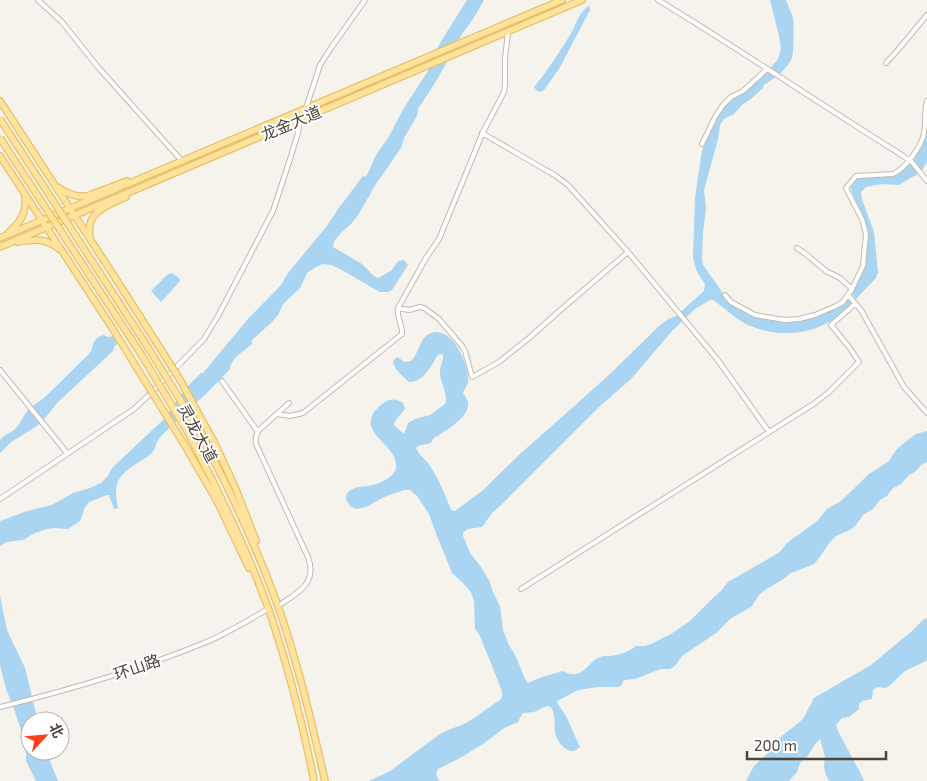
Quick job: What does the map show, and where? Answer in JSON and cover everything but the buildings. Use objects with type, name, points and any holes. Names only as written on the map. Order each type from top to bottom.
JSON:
[{"type":"main road","name":"龙金大道","points":[[2,238],[562,0]]},
{"type":"main road","name":"龙金大道","points":[[0,247],[582,0]]},
{"type":"main road","points":[[0,101],[179,378],[214,442],[235,487],[251,526],[272,591]]},
{"type":"main road","name":"灵龙大道","points":[[0,119],[149,349],[196,426],[238,507],[278,606],[302,688],[325,781]]},
{"type":"main road","name":"灵龙大道","points":[[0,138],[141,354],[183,423],[228,512],[268,609],[301,723],[314,781]]},
{"type":"main road","points":[[0,156],[184,444],[208,485],[259,585]]},
{"type":"main road","points":[[54,184],[69,194],[88,196],[129,180],[148,175]]},
{"type":"main road","points":[[93,244],[90,237],[90,226],[97,212],[141,191],[154,181]]},
{"type":"main road","points":[[2,238],[23,215],[26,203],[23,192]]},
{"type":"main road","points":[[6,244],[33,239],[41,240],[53,245],[65,256]]},
{"type":"street","points":[[38,0],[62,22],[97,66],[182,161]]},
{"type":"street","points":[[306,108],[320,64],[366,0]]},
{"type":"street","points":[[658,0],[910,161],[927,181]]},
{"type":"street","points":[[886,63],[927,15]]},
{"type":"street","points":[[276,414],[290,416],[303,413],[402,334],[397,312],[398,308],[439,239],[482,133],[504,90],[508,31]]},
{"type":"street","points":[[702,144],[714,117],[728,100],[743,92],[768,69]]},
{"type":"street","points":[[725,295],[731,302],[755,315],[785,320],[801,319],[843,302],[852,289],[863,266],[866,234],[862,219],[846,188],[856,176],[897,173],[910,161],[924,136],[927,100]]},
{"type":"street","points":[[0,499],[140,404],[204,339],[221,311],[273,211],[288,168],[300,119]]},
{"type":"street","points":[[482,133],[564,182],[628,252],[717,359],[769,432]]},
{"type":"street","points":[[797,248],[826,271],[840,278],[852,289]]},
{"type":"street","points":[[398,308],[408,310],[422,307],[439,319],[465,351],[472,378],[499,362],[529,338],[628,252]]},
{"type":"street","points":[[848,295],[861,310],[904,387],[927,413]]},
{"type":"street","points":[[520,589],[824,396],[859,362],[831,325],[856,304]]},
{"type":"street","points":[[0,370],[67,453]]},
{"type":"street","points":[[222,381],[258,432]]},
{"type":"street","points":[[278,606],[306,585],[311,568],[308,557],[256,444],[256,437],[258,432],[289,403]]},
{"type":"street","name":"环山路","points":[[0,707],[121,673],[202,643],[239,626],[268,609]]},
{"type":"water","points":[[467,0],[484,0],[418,109],[417,116],[404,138],[401,148],[376,184],[358,215],[334,241],[333,247],[362,264],[378,278],[391,271],[398,261],[404,260],[408,265],[392,290],[380,292],[331,265],[323,264],[316,267],[307,273],[300,288],[283,304],[272,322],[252,340],[252,344],[235,358],[230,369],[161,436],[151,454],[121,476],[116,492],[118,508],[114,509],[109,495],[107,495],[89,502],[84,509],[80,521],[68,529],[47,529],[23,540],[6,542],[0,546],[0,521],[27,511],[52,505],[73,493],[101,483],[108,476],[112,468],[163,420],[185,389],[203,373],[247,320],[281,285],[288,273],[326,227],[363,176],[367,175],[376,155],[428,71],[440,43]]},
{"type":"water","points":[[770,0],[786,0],[793,21],[792,58],[780,73],[764,85],[734,114],[724,119],[720,125],[704,190],[706,208],[703,233],[703,265],[727,299],[752,315],[771,320],[783,321],[814,317],[840,306],[848,299],[852,304],[840,315],[818,327],[798,332],[778,333],[748,325],[713,300],[710,300],[695,309],[673,330],[631,379],[599,407],[492,513],[482,527],[467,529],[463,536],[470,553],[490,582],[500,606],[503,630],[528,683],[563,671],[570,674],[580,673],[595,659],[621,654],[636,646],[651,644],[671,634],[690,621],[728,582],[780,552],[787,543],[817,521],[827,509],[841,501],[869,474],[888,462],[897,449],[909,439],[916,434],[927,431],[927,462],[909,475],[901,484],[892,489],[873,509],[863,515],[850,530],[836,536],[814,564],[791,573],[765,590],[751,607],[730,619],[716,633],[682,656],[675,666],[635,679],[624,680],[621,686],[618,687],[578,690],[557,701],[580,747],[575,750],[566,749],[558,740],[555,734],[554,713],[551,707],[547,706],[534,712],[522,714],[518,722],[504,728],[483,744],[438,769],[436,774],[439,781],[369,781],[390,771],[440,734],[470,720],[502,697],[502,691],[480,636],[475,629],[474,601],[471,592],[452,573],[429,514],[417,496],[410,490],[404,490],[384,497],[366,507],[357,509],[351,507],[346,500],[346,495],[351,490],[380,483],[388,479],[394,473],[396,467],[395,458],[372,429],[371,421],[374,412],[390,400],[403,403],[405,408],[394,425],[404,434],[408,423],[430,415],[445,404],[446,396],[440,375],[443,355],[438,355],[423,376],[409,382],[396,369],[393,361],[397,357],[405,362],[411,361],[424,338],[431,333],[438,332],[450,338],[460,351],[466,365],[468,383],[463,393],[468,404],[464,414],[449,429],[433,439],[431,443],[416,448],[435,474],[451,510],[455,511],[482,491],[521,453],[612,372],[658,327],[668,319],[676,316],[704,291],[705,284],[697,272],[693,258],[695,198],[702,150],[720,110],[767,72],[778,59],[781,49]]},
{"type":"water","points":[[589,6],[590,10],[559,69],[544,90],[537,91],[534,87],[563,46],[581,14]]},
{"type":"water","points":[[927,103],[927,162],[923,169],[899,185],[882,184],[871,186],[866,187],[861,192],[874,232],[878,272],[876,278],[856,299],[852,294],[865,264],[867,233],[851,186],[860,178],[896,176],[914,160],[926,133]]},
{"type":"water","points":[[172,273],[180,281],[161,302],[151,291],[167,275]]},
{"type":"water","points":[[103,335],[113,336],[118,343],[113,351],[58,402],[40,424],[11,442],[0,453],[0,440],[16,428],[29,409],[44,398],[88,355],[95,340]]},
{"type":"water","points":[[0,596],[7,630],[25,668],[36,711],[20,711],[20,727],[6,689],[0,665]]},
{"type":"water","points":[[927,618],[926,661],[905,671],[888,687],[878,687],[873,690],[872,699],[862,701],[859,704],[859,709],[849,717],[842,718],[836,725],[864,781],[829,781],[825,772],[825,757],[820,739],[807,757],[800,763],[797,772],[789,781],[746,781],[754,766],[767,754],[777,740],[803,719],[814,698],[871,665]]},
{"type":"water","points":[[26,761],[50,761],[58,781],[36,781]]}]
